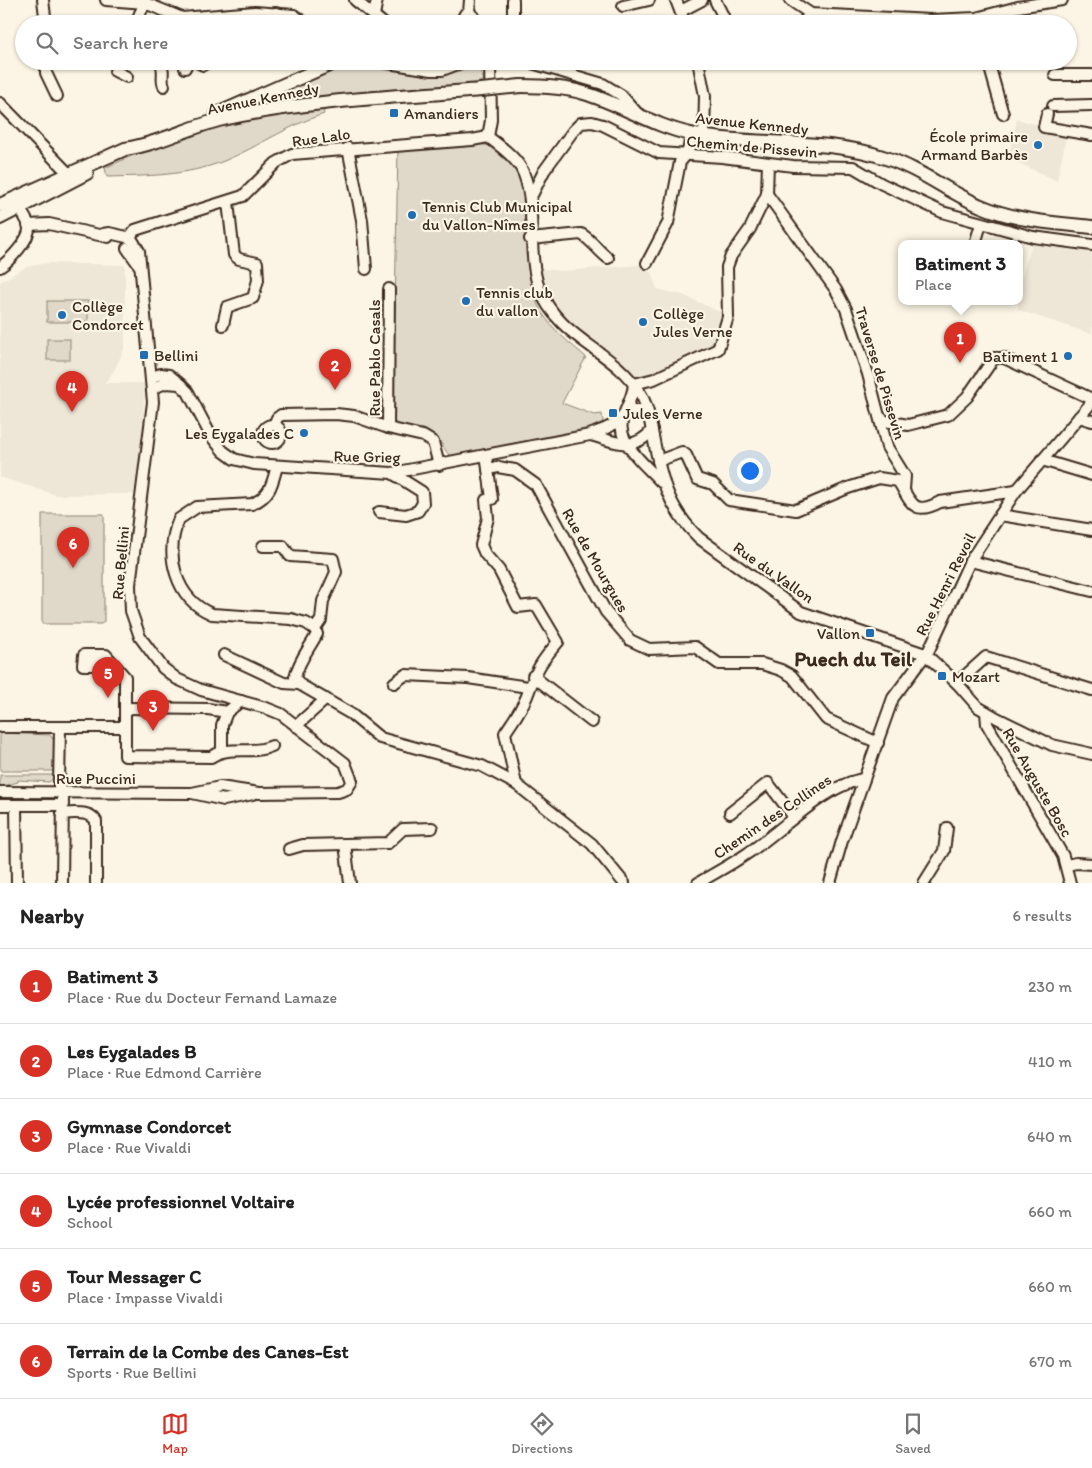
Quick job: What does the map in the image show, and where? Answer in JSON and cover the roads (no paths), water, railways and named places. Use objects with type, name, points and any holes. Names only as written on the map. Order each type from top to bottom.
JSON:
[{"type":"main road","points":[[163,138],[184,126],[209,118],[318,70]]},
{"type":"main road","name":"Avenue Kennedy","points":[[0,205],[125,149],[141,147],[225,118],[300,104],[520,86],[549,87],[584,93],[639,116],[704,137],[868,152],[899,163],[963,198],[996,211],[1044,222],[1092,227]]},
{"type":"main road","points":[[0,218],[91,171],[135,152],[141,147]]},
{"type":"street","points":[[43,0],[45,15]]},
{"type":"street","points":[[106,0],[145,3],[175,15]]},
{"type":"street","points":[[354,0],[374,15],[377,0]]},
{"type":"street","points":[[469,12],[470,0]]},
{"type":"street","points":[[512,15],[513,0]]},
{"type":"street","points":[[623,6],[649,0]]},
{"type":"street","points":[[676,0],[682,15]]},
{"type":"street","points":[[681,11],[702,0]]},
{"type":"street","points":[[716,0],[724,15]]},
{"type":"street","points":[[790,0],[811,14],[827,15]]},
{"type":"street","points":[[993,15],[1026,3],[1062,0]]},
{"type":"street","points":[[140,15],[145,3]]},
{"type":"street","points":[[224,15],[233,12],[251,15]]},
{"type":"street","points":[[46,70],[58,96]]},
{"type":"street","points":[[114,70],[127,77]]},
{"type":"street","points":[[164,70],[162,82],[164,86]]},
{"type":"street","points":[[490,70],[491,120],[488,137],[521,168],[530,171],[544,171]]},
{"type":"street","points":[[556,70],[604,84],[621,95],[639,116]]},
{"type":"street","points":[[700,70],[705,96],[704,137]]},
{"type":"street","points":[[991,70],[1003,114]]},
{"type":"street","points":[[1055,75],[1092,75]]},
{"type":"street","points":[[0,103],[68,173]]},
{"type":"street","points":[[1092,105],[1050,110],[1044,127],[1092,136]]},
{"type":"street","name":"Chemin de Pissevin","points":[[529,200],[544,171],[573,131],[581,123],[592,122],[603,125],[659,153],[722,157],[794,166],[853,167],[882,184],[942,212],[1033,238],[1092,245]]},
{"type":"street","points":[[648,263],[668,223],[680,162],[687,156],[690,134]]},
{"type":"street","name":"Rue Lalo","points":[[130,243],[131,233],[135,230],[148,228],[228,202],[250,191],[276,163],[292,154],[348,148],[472,140],[488,137]]},
{"type":"street","points":[[348,148],[362,220],[366,269]]},
{"type":"street","points":[[0,267],[16,252],[28,231],[28,224],[17,202],[36,193],[45,184],[56,170],[54,159]]},
{"type":"street","points":[[652,430],[642,441],[628,444],[622,430],[633,394],[634,384],[654,379],[718,349],[728,317],[727,267],[730,256],[750,229],[767,194],[768,163]]},
{"type":"street","name":"Rue du Vallon","points":[[521,168],[529,200],[530,239],[539,287],[556,317],[568,330],[612,361],[642,394],[664,485],[673,507],[686,525],[699,538],[801,612],[925,654]]},
{"type":"street","name":"Traverse de Pissevin","points":[[767,194],[841,299],[860,350],[887,447],[906,476],[904,490]]},
{"type":"street","points":[[223,325],[227,307],[253,298],[258,280],[257,263],[239,259],[234,255],[228,202]]},
{"type":"street","points":[[28,224],[49,224],[103,234],[109,233],[130,243]]},
{"type":"street","points":[[976,240],[981,224]]},
{"type":"street","points":[[530,239],[581,234],[588,238],[599,252],[608,258]]},
{"type":"street","name":"Rue Bellini","points":[[130,243],[139,266],[153,388],[148,450],[130,585],[130,598],[135,624],[147,649],[162,668],[177,678],[201,690],[241,700],[281,714],[345,763],[352,781],[347,789],[338,792]]},
{"type":"street","name":"Rue Pablo Casals","points":[[388,428],[389,289]]},
{"type":"street","points":[[880,417],[885,421],[908,425],[948,415],[967,397],[994,358],[1004,358],[1092,401]]},
{"type":"street","name":"Rue Grieg","points":[[150,362],[169,375],[188,392],[211,436],[222,451],[246,463],[392,473],[590,435],[610,426],[626,412]]},
{"type":"street","points":[[152,377],[161,374],[169,375]]},
{"type":"street","points":[[642,394],[654,379]]},
{"type":"street","points":[[153,388],[166,383],[180,384]]},
{"type":"street","name":"Rue Henri Revoil","points":[[830,883],[842,841],[893,698],[925,654],[970,561],[1016,491],[1092,401]]},
{"type":"street","points":[[626,412],[637,410],[648,413]]},
{"type":"street","points":[[274,425],[277,418],[281,415],[336,414],[354,416],[388,428],[423,436],[433,442],[439,465]]},
{"type":"street","points":[[1079,417],[1092,421]]},
{"type":"street","name":"Rue Grieg","points":[[590,435],[628,444]]},
{"type":"street","name":"Rue du Vallon","points":[[628,444],[664,485]]},
{"type":"street","points":[[658,460],[682,452],[686,455],[697,479],[713,484],[729,500],[796,510],[848,488],[879,478],[898,481],[910,504],[918,508],[933,506],[940,502],[1016,491]]},
{"type":"street","points":[[486,455],[492,499],[486,500],[488,518],[481,545],[485,554],[499,570],[518,607],[536,605],[558,642],[538,665],[528,687],[527,696],[504,734],[516,784]]},
{"type":"street","points":[[1042,460],[1092,475]]},
{"type":"street","points":[[277,466],[271,489],[260,501],[252,504],[196,507],[179,519],[172,558],[173,569],[185,591],[202,610],[291,619],[306,623],[315,629],[317,634],[301,658],[297,668],[295,677],[299,684]]},
{"type":"street","name":"Rue de Mourgues","points":[[488,469],[498,466],[516,470],[536,485],[606,612],[630,640],[649,649],[695,647],[719,664],[762,664],[781,670],[792,676],[826,719],[878,743]]},
{"type":"street","points":[[380,512],[406,515],[418,511],[422,504],[422,492],[392,473]]},
{"type":"street","points":[[1000,515],[1092,530]]},
{"type":"street","points":[[263,546],[283,546],[290,556],[333,559],[336,572],[323,601],[321,620],[315,629]]},
{"type":"street","points":[[970,561],[1092,591]]},
{"type":"street","name":"Rue Auguste Bosc","points":[[925,654],[986,712],[987,724],[1067,865]]},
{"type":"street","points":[[224,655],[284,683],[299,684],[326,698],[351,714],[380,738],[482,766],[516,784],[592,844],[624,883]]},
{"type":"street","points":[[957,683],[986,658],[1092,690]]},
{"type":"street","points":[[114,665],[125,677],[125,756],[211,757],[222,751],[262,751],[272,746]]},
{"type":"street","points":[[394,683],[405,675],[468,678],[528,687]]},
{"type":"street","points":[[534,676],[592,722]]},
{"type":"street","points":[[296,726],[326,698]]},
{"type":"street","points":[[222,751],[222,726],[227,712],[241,700]]},
{"type":"street","points":[[126,708],[208,709],[227,712]]},
{"type":"street","points":[[986,712],[1052,745],[1092,754]]},
{"type":"street","points":[[0,727],[125,727]]},
{"type":"street","points":[[60,727],[59,782],[62,809],[62,883]]},
{"type":"street","name":"Chemin des Collines","points":[[698,883],[749,853],[794,816],[851,780],[864,779]]},
{"type":"street","points":[[730,813],[768,783],[794,816]]},
{"type":"street","name":"Rue Puccini","points":[[0,792],[192,793],[220,787],[259,792],[338,792]]},
{"type":"street","points":[[0,805],[62,809],[94,816],[96,821],[96,883]]},
{"type":"street","points":[[16,805],[17,883]]},
{"type":"street","points":[[289,849],[302,845],[388,843],[403,829],[432,828]]},
{"type":"street","points":[[924,883],[944,851],[946,828]]},
{"type":"street","points":[[345,844],[350,883]]},
{"type":"street","points":[[1070,883],[1067,865],[1092,864]]},
{"type":"place","name":"Amandiers","points":[[394,113]]},
{"type":"place","name":"École primaire Armand Barbès","points":[[1038,145]]},
{"type":"place","name":"Tennis Club Municipal du Vallon-Nîmes","points":[[412,215]]},
{"type":"place","name":"Tennis club du vallon","points":[[466,301]]},
{"type":"place","name":"Collège Condorcet","points":[[62,315]]},
{"type":"place","name":"Collège Jules Verne","points":[[643,322]]},
{"type":"place","name":"Bellini","points":[[144,355]]},
{"type":"place","name":"Batiment 1","points":[[1068,356]]},
{"type":"place","name":"Batiment 3","points":[[960,363]]},
{"type":"place","name":"Les Eygalades B","points":[[335,390]]},
{"type":"place","name":"Lycée professionnel Voltaire","points":[[72,412]]},
{"type":"place","name":"Jules Verne","points":[[613,413]]},
{"type":"place","name":"Les Eygalades C","points":[[304,433]]},
{"type":"place","name":"Terrain de la Combe des Canes-Est","points":[[73,568]]},
{"type":"place","name":"Vallon","points":[[870,633]]},
{"type":"place","name":"Mozart","points":[[942,676]]},
{"type":"place","name":"Tour Messager C","points":[[108,698]]},
{"type":"place","name":"Gymnase Condorcet","points":[[153,731]]},
{"type":"district","name":"Puech du Teil","points":[[853,659]]}]
